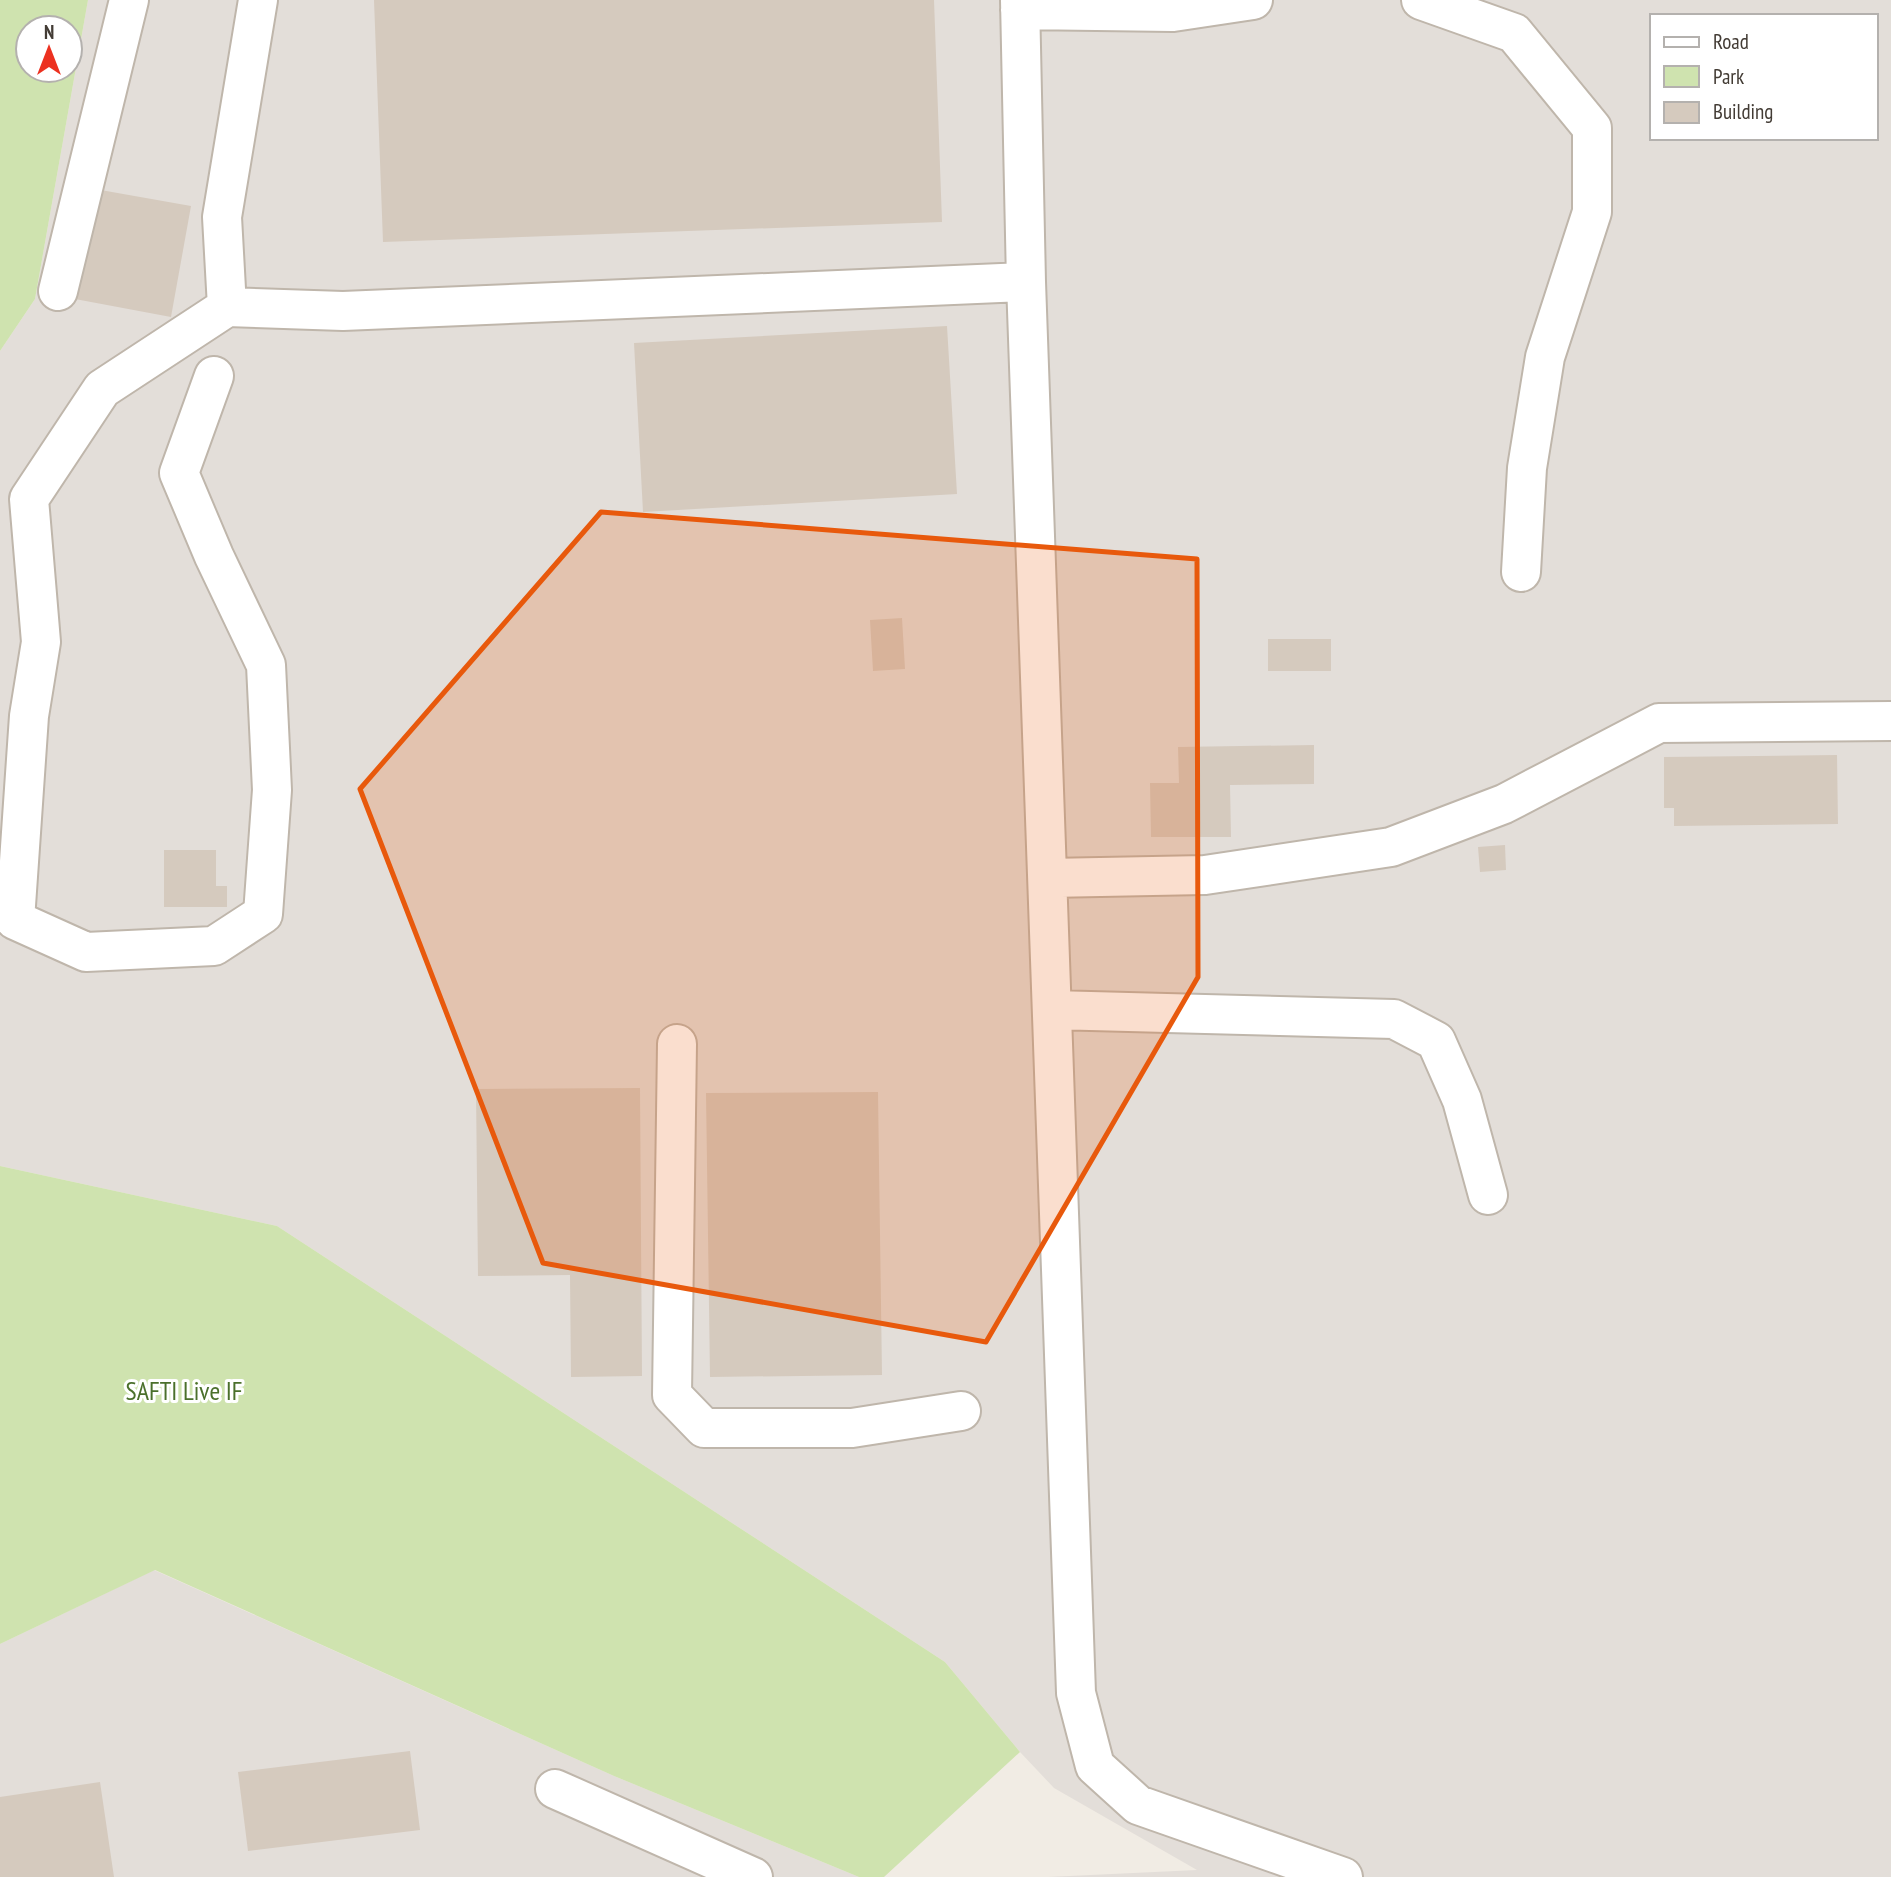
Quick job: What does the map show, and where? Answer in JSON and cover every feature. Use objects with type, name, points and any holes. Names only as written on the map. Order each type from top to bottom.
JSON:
[{"type":"lane","points":[[58,291],[129,0]]},
{"type":"lane","points":[[227,307],[222,217],[258,0]]},
{"type":"lane","points":[[1253,0],[1173,12],[1020,5],[1026,282],[1076,1693],[1095,1766],[1138,1805],[1328,1875]]},
{"type":"lane","points":[[1421,0],[1514,33],[1592,128],[1592,212],[1545,357],[1527,468],[1521,572]]},
{"type":"lane","points":[[214,376],[179,473],[214,556],[266,665],[272,790],[263,914],[214,946],[86,951],[15,920],[29,716],[41,642],[29,499],[102,389],[227,307],[343,311],[1026,282]]},
{"type":"lane","points":[[1048,878],[1205,874],[1391,847],[1504,804],[1659,723],[1891,721]]},
{"type":"lane","points":[[1052,1010],[1394,1020],[1436,1041],[1462,1100],[1488,1195]]},
{"type":"lane","points":[[677,1044],[672,1395],[704,1428],[852,1428],[961,1412]]},
{"type":"lane","points":[[555,1789],[753,1877]]},
{"type":"highlighted area","points":[[601,512],[1197,559],[1198,977],[986,1342],[543,1263],[360,789]]},
{"type":"shaded area","points":[[88,0],[1891,0],[1891,1877],[1048,1877],[1197,1870],[1054,1788],[1020,1752],[945,1662],[277,1226],[0,1166],[0,351],[35,299],[73,84],[84,84],[84,23]]},
{"type":"shaded area","points":[[154,1570],[614,1776],[859,1877],[0,1877],[0,1644]]},
{"type":"green space","points":[[0,0],[88,0],[84,23],[84,14],[14,14],[14,84],[73,84],[35,299],[0,351]]},
{"type":"green space","name":"SAFTI Live IF","points":[[0,1166],[277,1226],[945,1662],[1020,1752],[884,1877],[859,1877],[614,1776],[155,1570],[0,1644]]},
{"type":"building","points":[[374,0],[934,0],[942,222],[383,242]]},
{"type":"building","points":[[95,189],[191,206],[171,317],[75,299]]},
{"type":"building","points":[[947,326],[957,494],[643,512],[634,343]]},
{"type":"building","points":[[902,618],[905,669],[873,671],[870,620]]},
{"type":"building","points":[[1268,639],[1331,639],[1331,671],[1268,671]]},
{"type":"building","points":[[1314,745],[1314,784],[1230,785],[1231,837],[1151,837],[1150,783],[1179,783],[1178,747]]},
{"type":"building","points":[[1837,755],[1838,824],[1674,826],[1674,808],[1664,808],[1664,757]]},
{"type":"building","points":[[1505,845],[1506,870],[1480,872],[1478,847]]},
{"type":"building","points":[[164,850],[216,850],[216,886],[227,886],[227,907],[164,907]]},
{"type":"building","points":[[640,1088],[642,1376],[571,1377],[570,1275],[478,1276],[476,1089]]},
{"type":"building","points":[[878,1092],[882,1375],[710,1377],[706,1093]]},
{"type":"building","points":[[410,1751],[420,1830],[248,1851],[238,1772]]},
{"type":"building","points":[[100,1782],[114,1877],[0,1877],[0,1797]]}]
